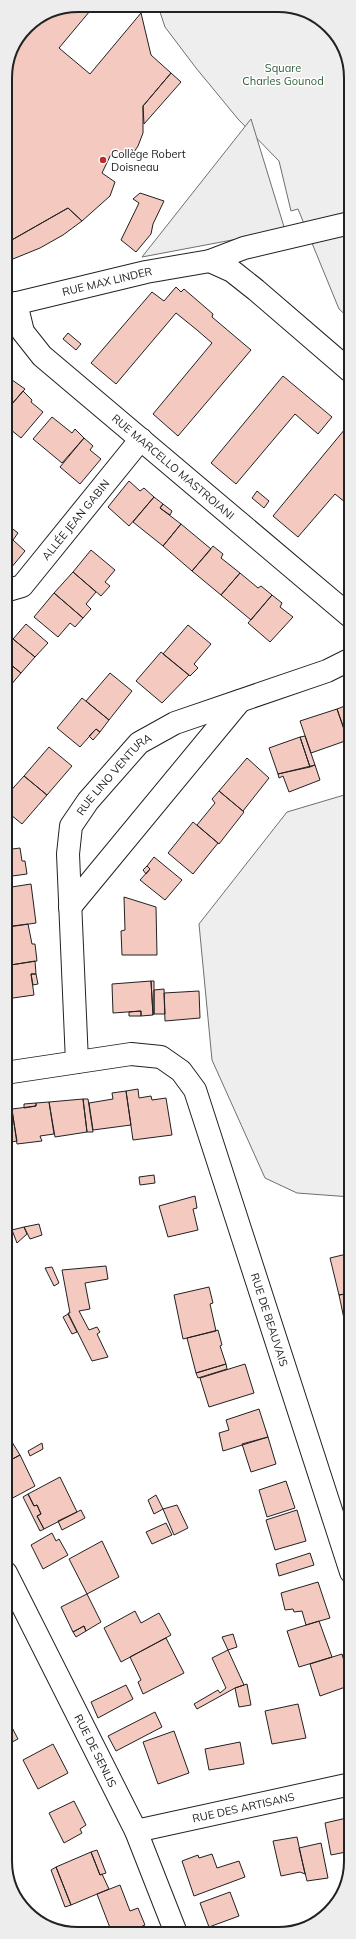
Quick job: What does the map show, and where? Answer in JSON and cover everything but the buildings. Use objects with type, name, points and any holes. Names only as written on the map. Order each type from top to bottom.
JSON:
[{"type":"street","name":"RUE MAX LINDER","points":[[12,305],[146,272],[210,261],[244,248],[344,224]]},
{"type":"street","points":[[210,261],[232,271],[344,366]]},
{"type":"street","name":"RUE MARCELLO MASTROIANI","points":[[12,307],[23,332],[42,356],[344,612]]},
{"type":"street","name":"ALLÉE JEAN GABIN","points":[[12,589],[22,586],[141,439]]},
{"type":"street","name":"RUE LINO VENTURA","points":[[77,1062],[68,854],[71,826],[88,801],[139,743],[175,723],[327,671],[344,661]]},
{"type":"street","points":[[70,907],[240,701]]},
{"type":"street","name":"RUE DE BEAUVAIS","points":[[77,1062],[131,1054],[161,1057],[181,1071],[195,1090],[344,1550]]},
{"type":"street","points":[[12,1073],[77,1062]]},
{"type":"street","name":"RUE DE SENLIS","points":[[12,1585],[136,1831],[174,1927]]},
{"type":"street","name":"RUE DES ARTISANS","points":[[136,1831],[344,1786]]},
{"type":"green space","name":"Square Charles Gounod","points":[[160,12],[291,13],[307,19],[325,31],[337,49],[344,78],[344,314],[339,309],[298,209],[291,211],[279,161],[238,119],[196,68],[165,27]]},
{"type":"green space","points":[[344,795],[344,1196],[297,1193],[265,1178],[212,1060],[199,924],[287,812]]},
{"type":"shaded area","points":[[251,119],[285,230],[142,257]]},
{"type":"place","name":"Collège Robert Doisneau","points":[[103,160]]}]
